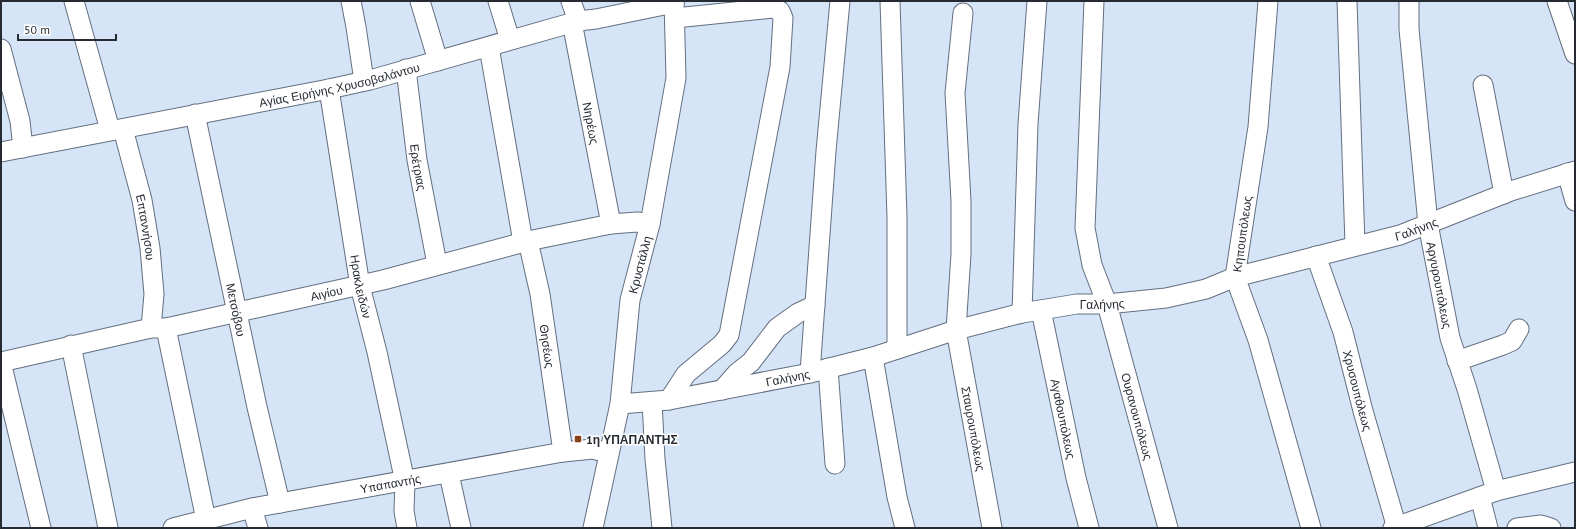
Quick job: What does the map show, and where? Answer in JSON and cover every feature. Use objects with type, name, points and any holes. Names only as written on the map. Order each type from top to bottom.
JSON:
[{"type":"street","name":"Επταννήσου","points":[[74,1],[142,200],[150,248],[158,328],[206,520]]},
{"type":"street","points":[[351,1],[364,81]]},
{"type":"street","points":[[420,1],[438,61]]},
{"type":"street","points":[[498,1],[510,40]]},
{"type":"street","name":"Νηρέως","points":[[571,1],[611,224]]},
{"type":"street","points":[[810,373],[826,151],[840,1]]},
{"type":"street","points":[[890,1],[897,217],[896,349]]},
{"type":"street","points":[[1022,313],[1028,124],[1037,1]]},
{"type":"street","name":"Ουρανουπόλεως","points":[[1094,1],[1086,228],[1092,265],[1107,304],[1168,528]]},
{"type":"street","name":"Κηπουπόλεως","points":[[1268,1],[1258,127],[1236,277],[1258,340],[1311,528]]},
{"type":"street","points":[[1347,1],[1355,245]]},
{"type":"street","name":"Αργυρουπόλεως","points":[[1409,1],[1409,29],[1428,224],[1457,361],[1467,389],[1488,494],[1488,528]]},
{"type":"street","points":[[1557,1],[1575,54]]},
{"type":"street","name":"Αγίας Ειρήνης Χρυσοβαλάντου","points":[[1,152],[329,89],[489,47],[575,21],[674,7],[773,8],[780,11],[783,18],[780,67],[729,335],[722,344],[686,374],[661,401]]},
{"type":"street","name":"Κρυστάλλη","points":[[593,528],[602,492],[608,453],[620,404],[630,300],[650,224],[676,78],[674,7]]},
{"type":"street","name":"Σταυρουπόλεως","points":[[963,13],[956,93],[961,201],[961,254],[956,330],[992,528]]},
{"type":"street","name":"Θησέως","points":[[489,47],[525,242],[540,294],[563,452]]},
{"type":"street","points":[[1,49],[20,121],[23,148]]},
{"type":"street","name":"Ερέτριας","points":[[406,69],[417,160],[437,264]]},
{"type":"street","points":[[1483,85],[1504,194]]},
{"type":"street","name":"Ηρακλειδών","points":[[329,89],[360,286],[379,359],[405,482],[404,510],[407,528]]},
{"type":"street","name":"Μετσόβου","points":[[195,114],[237,313],[280,503]]},
{"type":"street","points":[[1571,172],[1575,201]]},
{"type":"street","name":"Γαλήνης","points":[[620,404],[661,401],[810,373],[873,357],[956,330],[1022,313],[1077,304],[1107,304],[1166,298],[1206,289],[1236,277],[1355,245],[1400,235],[1504,194],[1571,172]]},
{"type":"street","name":"Αιγίου","points":[[1,362],[71,345],[237,313],[360,286],[417,272],[437,264],[525,242],[611,224],[637,222],[650,224]]},
{"type":"street","name":"Χρυσουπόλεως","points":[[1316,256],[1343,332],[1395,527]]},
{"type":"street","points":[[366,313],[383,280]]},
{"type":"street","points":[[722,390],[737,373],[751,362],[777,328],[798,313],[815,305]]},
{"type":"street","name":"Αγαθουπόλεως","points":[[1041,310],[1076,478],[1089,528]]},
{"type":"street","points":[[1457,361],[1512,341],[1519,329]]},
{"type":"street","points":[[71,345],[108,528]]},
{"type":"street","points":[[873,357],[896,497],[905,528]]},
{"type":"street","points":[[1,362],[41,528]]},
{"type":"street","points":[[828,368],[835,464]]},
{"type":"street","points":[[661,401],[655,459],[662,528]]},
{"type":"street","name":"Υπαπαντής","points":[[180,527],[252,508],[405,482],[563,452],[593,449],[608,453]]},
{"type":"street","points":[[1395,527],[1488,494],[1575,472]]},
{"type":"street","points":[[449,474],[461,528]]},
{"type":"street","points":[[252,508],[258,528]]},
{"type":"street","points":[[1517,528],[1541,525],[1551,528]]},
{"type":"place","name":"1η ΥΠΑΠΑΝΤΗΣ","points":[[578,439]]}]
